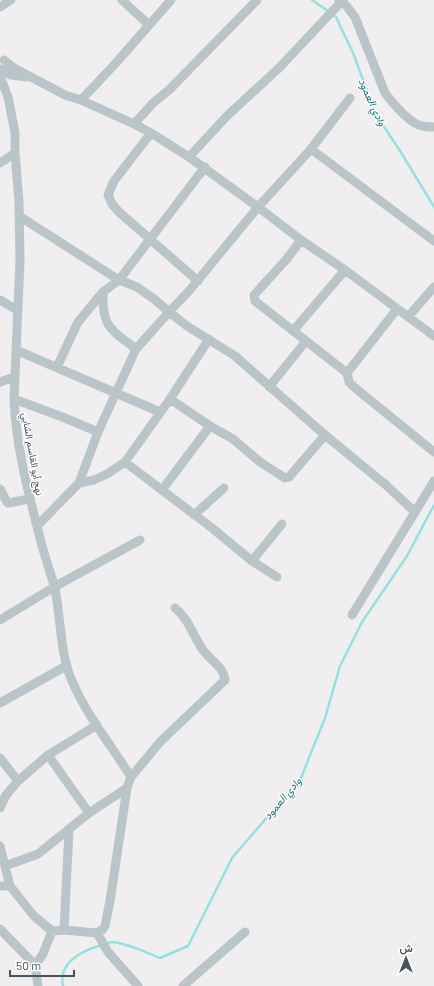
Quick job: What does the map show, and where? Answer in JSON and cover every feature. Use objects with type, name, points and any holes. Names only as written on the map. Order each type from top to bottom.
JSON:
[{"type":"street","points":[[0,7],[11,0]]},
{"type":"street","points":[[122,0],[149,25]]},
{"type":"street","points":[[81,100],[116,64],[171,0]]},
{"type":"street","points":[[134,124],[153,103],[169,90],[257,0]]},
{"type":"street","points":[[189,157],[227,116],[279,68],[340,1],[355,17],[385,93],[414,123],[420,126],[434,127]]},
{"type":"street","points":[[1,63],[12,75],[32,78],[151,133],[204,167],[258,206],[301,240],[345,270],[434,336]]},
{"type":"street","name":"نهج أبو القاسم الشابي","points":[[0,76],[8,97],[15,133],[19,216],[20,261],[14,377],[17,440],[29,499],[59,610],[66,666],[78,694],[131,777]]},
{"type":"street","points":[[37,526],[78,483],[98,432],[136,349],[168,312],[198,281],[258,206],[311,149],[350,98]]},
{"type":"street","points":[[151,133],[114,181],[108,195],[112,204],[198,281]]},
{"type":"street","points":[[311,149],[434,241]]},
{"type":"street","points":[[0,163],[15,153]]},
{"type":"street","points":[[57,367],[78,322],[103,292],[119,280],[204,167]]},
{"type":"street","points":[[19,216],[119,280],[137,287],[187,326],[235,356],[325,435],[386,485],[415,512]]},
{"type":"street","points":[[301,240],[286,260],[254,296],[255,301],[347,373],[349,382],[354,387],[434,452]]},
{"type":"street","points":[[293,331],[345,270]]},
{"type":"street","points":[[408,317],[434,286]]},
{"type":"street","points":[[103,292],[102,308],[106,322],[112,331],[136,349]]},
{"type":"street","points":[[0,300],[18,310]]},
{"type":"street","points":[[347,373],[397,310]]},
{"type":"street","points":[[78,483],[94,480],[107,474],[125,462],[170,399],[209,339]]},
{"type":"street","points":[[269,387],[306,341]]},
{"type":"street","points":[[16,350],[160,412]]},
{"type":"street","points":[[0,382],[14,377]]},
{"type":"street","points":[[14,399],[98,432]]},
{"type":"street","points":[[170,399],[210,426],[233,439],[260,462],[285,478],[289,477],[325,435]]},
{"type":"street","points":[[162,490],[210,426]]},
{"type":"street","points":[[125,462],[252,562],[277,577]]},
{"type":"street","points":[[352,615],[434,481]]},
{"type":"street","points":[[194,515],[224,488]]},
{"type":"street","points":[[0,489],[2,499],[8,503],[29,499]]},
{"type":"street","points":[[252,562],[282,524]]},
{"type":"street","points":[[0,620],[54,587],[140,540]]},
{"type":"street","points":[[0,846],[10,886],[34,916],[52,931],[64,930],[97,932],[103,929],[107,920],[131,777],[160,742],[225,680],[225,675],[221,668],[204,651],[182,614],[175,608]]},
{"type":"street","points":[[0,703],[66,666]]},
{"type":"street","points":[[0,808],[6,795],[18,781],[48,755],[97,725]]},
{"type":"street","points":[[48,755],[89,813]]},
{"type":"street","points":[[0,758],[18,781]]},
{"type":"street","points":[[5,866],[38,854],[89,813],[128,788]]},
{"type":"street","points":[[64,930],[69,830]]},
{"type":"street","points":[[0,886],[10,886]]},
{"type":"street","points":[[0,929],[35,965],[38,986]]},
{"type":"street","points":[[35,965],[43,954],[52,931]]},
{"type":"street","points":[[97,932],[108,952],[138,986]]},
{"type":"street","points":[[183,986],[245,932]]},
{"type":"waterway","name":"وادي العمود","points":[[312,0],[328,11]]},
{"type":"waterway","name":"وادي العمود","points":[[332,14],[336,17],[354,55],[375,113],[434,207]]},
{"type":"waterway","name":"وادي العمود","points":[[63,986],[62,978],[64,971],[72,960],[84,952],[109,942],[125,944],[160,958],[188,946],[232,858],[301,778],[325,718],[340,666],[362,622],[407,556],[434,505]]}]
